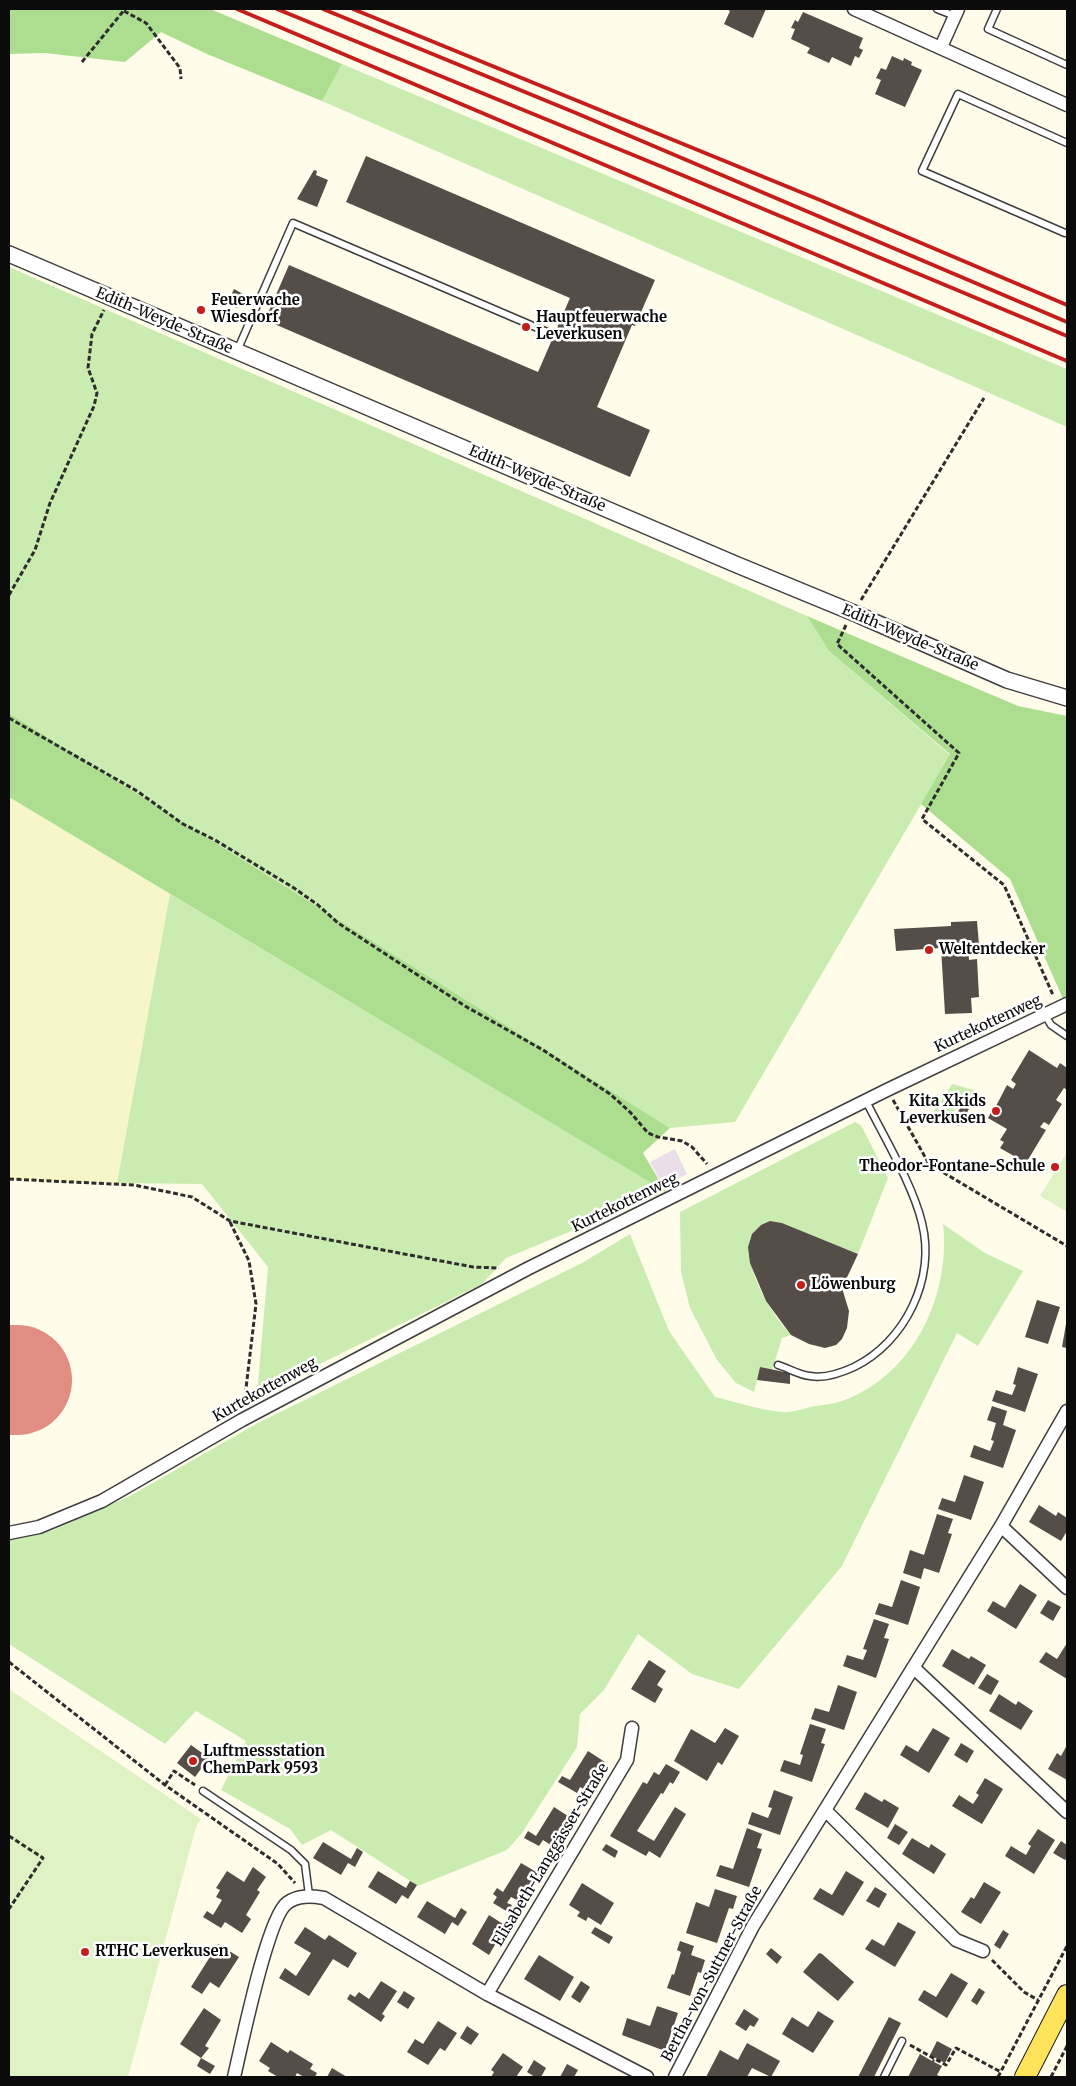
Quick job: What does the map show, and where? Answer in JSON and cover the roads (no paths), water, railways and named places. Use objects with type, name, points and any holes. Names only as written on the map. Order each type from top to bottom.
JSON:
[{"type":"main road","points":[[1025,2077],[1067,1995]]},
{"type":"street","points":[[854,9],[1067,104]]},
{"type":"street","points":[[941,47],[957,13]]},
{"type":"street","name":"Edith-Weyde-Straße","points":[[9,254],[854,613],[1007,680],[1067,698]]},
{"type":"street","name":"Kurtekottenweg","points":[[9,1533],[39,1527],[102,1501],[242,1420],[527,1269],[887,1090],[1063,1006]]},
{"type":"street","name":"Bertha-von-Suttner-Straße","points":[[676,2077],[753,1926],[1001,1526],[1067,1411]]},
{"type":"street","points":[[1001,1526],[1067,1588]]},
{"type":"street","points":[[914,1668],[1067,1812]]},
{"type":"street","name":"Elisabeth-Langgässer-Straße","points":[[487,1994],[627,1760],[632,1728]]},
{"type":"street","points":[[825,1810],[956,1940],[983,1951]]},
{"type":"street","points":[[234,2077],[254,1988],[277,1918],[286,1903],[306,1896],[324,1898],[487,1994],[647,2077]]},
{"type":"lane","points":[[938,9],[957,13]]},
{"type":"lane","points":[[997,9],[988,29],[1067,65]]},
{"type":"lane","points":[[1067,143],[958,94],[922,171],[1067,232]]},
{"type":"lane","points":[[237,352],[293,223],[547,332]]},
{"type":"lane","points":[[1045,1015],[1051,1025],[1067,1036]]},
{"type":"lane","points":[[778,1365],[810,1377],[840,1374],[865,1362],[880,1351],[896,1334],[910,1312],[919,1289],[925,1256],[922,1224],[914,1200],[866,1102]]},
{"type":"lane","points":[[203,1791],[291,1850],[305,1864],[306,1896]]},
{"type":"lane","points":[[884,2077],[902,2041]]},
{"type":"railway","points":[[237,9],[1067,361]]},
{"type":"railway","points":[[277,9],[682,175],[1067,336]]},
{"type":"railway","points":[[323,9],[576,113],[1067,322]]},
{"type":"railway","points":[[353,9],[820,200],[1067,305]]},
{"type":"place","name":"Feuerwache Wiesdorf","points":[[201,310]]},
{"type":"place","name":"Hauptfeuerwache Leverkusen","points":[[526,327]]},
{"type":"place","name":"Weltentdecker","points":[[929,950]]},
{"type":"place","name":"Kita Xkids Leverkusen","points":[[996,1111]]},
{"type":"place","name":"Theodor-Fontane-Schule","points":[[1055,1167]]},
{"type":"place","name":"Löwenburg","points":[[801,1285]]},
{"type":"place","name":"Luftmessstation ChemPark 9593","points":[[193,1761]]},
{"type":"place","name":"RTHC Leverkusen","points":[[85,1952]]}]
